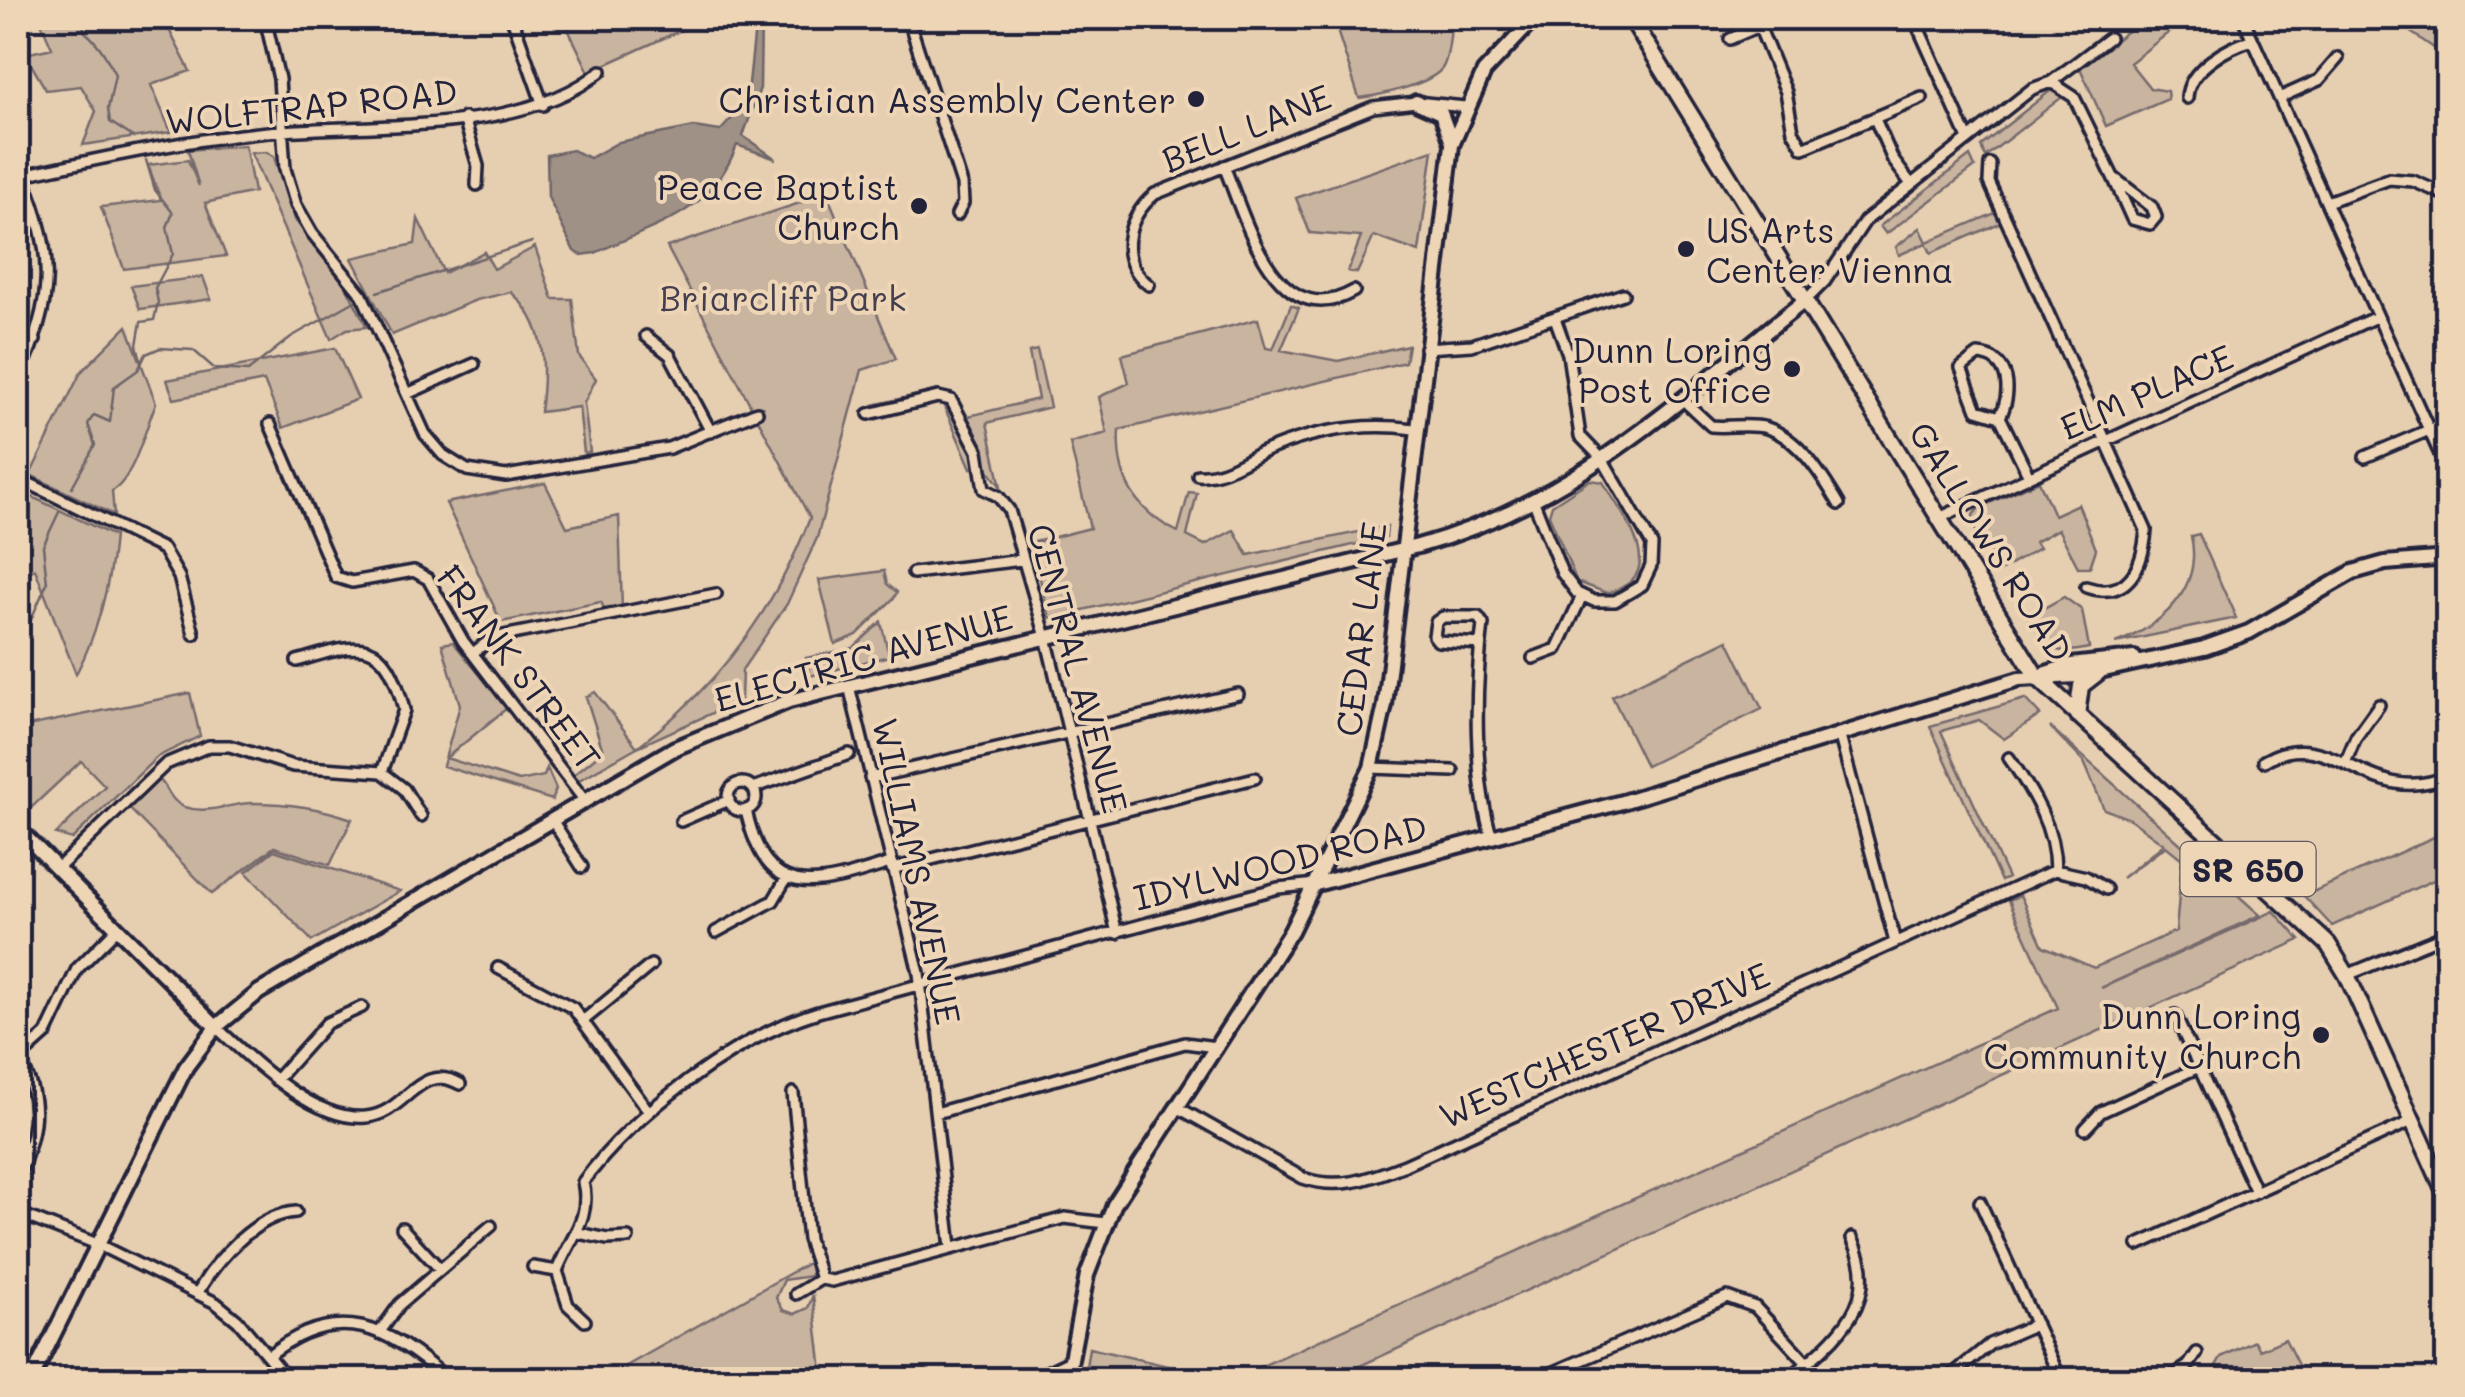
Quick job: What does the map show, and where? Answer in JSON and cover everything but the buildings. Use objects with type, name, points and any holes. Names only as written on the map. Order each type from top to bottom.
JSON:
[{"type":"main road","name":"CEDAR LANE","points":[[1067,1380],[1087,1275],[1105,1223],[1272,963],[1316,884],[1371,768],[1385,705],[1414,429],[1452,143],[1465,106],[1498,53],[1535,18]]},
{"type":"main road","name":"GALLOWS ROAD","points":[[1631,18],[1802,302],[1891,434],[2037,677],[2318,932],[2346,976],[2448,1199]]},
{"type":"main road","points":[[1416,102],[1442,113],[1452,143]]},
{"type":"main road","name":"ELECTRIC AVENUE","points":[[30,1380],[174,1088],[216,1027],[258,992],[707,732],[759,711],[1400,550],[1462,533],[1534,502],[1603,460],[1802,302]]},
{"type":"main road","name":"IDYLWOOD ROAD","points":[[2037,677],[2059,679],[2162,658],[2250,632],[2352,572],[2385,563],[2448,558]]},
{"type":"main road","name":"IDYLWOOD ROAD","points":[[1316,884],[1622,802],[1839,733],[2103,659],[2162,658]]},
{"type":"main road","points":[[2077,715],[2081,686],[2099,672]]},
{"type":"main road","points":[[18,828],[216,1027]]},
{"type":"street","points":[[265,18],[276,61],[285,169],[296,204],[312,233],[362,295],[425,434],[443,456],[467,470],[492,476],[657,451],[757,412]]},
{"type":"street","points":[[512,18],[544,105]]},
{"type":"street","points":[[908,18],[962,184],[962,203],[956,215]]},
{"type":"street","points":[[1730,39],[1778,18]]},
{"type":"street","points":[[1914,18],[1968,139]]},
{"type":"street","points":[[2243,18],[2448,472]]},
{"type":"street","points":[[1759,26],[1786,92],[1793,131],[1803,148],[1922,98]]},
{"type":"street","points":[[1802,302],[1825,282],[1865,220],[2032,89],[2051,82],[2110,38]]},
{"type":"street","points":[[2188,98],[2188,87],[2200,71],[2224,52],[2253,40]]},
{"type":"street","points":[[2279,98],[2319,80],[2338,58]]},
{"type":"street","name":"WOLFTRAP ROAD","points":[[20,175],[181,143],[520,113],[578,89],[601,71]]},
{"type":"street","points":[[2051,82],[2074,97],[2132,220],[2150,224],[2156,216],[2152,207],[2113,178]]},
{"type":"street","name":"BELL LANE","points":[[1149,286],[1135,272],[1128,254],[1129,230],[1138,210],[1165,188],[1374,106],[1416,102],[1465,106]]},
{"type":"street","points":[[464,118],[478,166],[477,185]]},
{"type":"street","points":[[1875,119],[1893,160],[1911,184]]},
{"type":"street","points":[[1990,164],[1989,182],[2146,530],[2144,554],[2135,576],[2122,588],[2102,592],[2086,587]]},
{"type":"street","points":[[1224,166],[1262,260],[1275,278],[1312,299],[1336,299],[1354,291]]},
{"type":"street","points":[[18,379],[46,304],[49,266],[44,232],[20,175]]},
{"type":"street","points":[[2327,202],[2388,178],[2413,181],[2448,196]]},
{"type":"street","points":[[1424,348],[1452,350],[1472,345],[1623,294]]},
{"type":"street","name":"ELM PLACE","points":[[1939,518],[2376,317]]},
{"type":"street","points":[[1534,502],[1565,580],[1582,596],[1605,602],[1624,598],[1642,585],[1651,566],[1647,532],[1603,460],[1580,436],[1568,354],[1555,318]]},
{"type":"street","points":[[18,332],[35,340]]},
{"type":"street","points":[[646,336],[670,355],[711,432]]},
{"type":"street","points":[[2000,417],[2010,393],[2008,380],[1996,362],[1978,355],[1961,368],[1962,380],[1976,410],[2000,417],[2028,474]]},
{"type":"street","points":[[407,394],[474,364]]},
{"type":"street","name":"CENTRAL AVENUE","points":[[869,414],[938,396],[956,404],[981,460],[984,489],[998,496],[1009,510],[1046,637],[1117,933]]},
{"type":"street","points":[[1682,399],[1711,426],[1763,427],[1776,433],[1820,472],[1839,504]]},
{"type":"street","points":[[2364,456],[2448,422]]},
{"type":"street","name":"FRANK STREET","points":[[270,424],[336,578],[352,582],[408,572],[424,575],[474,652],[585,801]]},
{"type":"street","points":[[1198,475],[1217,474],[1283,444],[1355,426],[1414,429]]},
{"type":"street","points":[[18,478],[164,549],[179,577],[194,634]]},
{"type":"street","points":[[913,573],[1022,560]]},
{"type":"street","points":[[474,652],[493,638],[716,594]]},
{"type":"street","points":[[1533,658],[1557,649],[1582,596]]},
{"type":"street","points":[[1480,644],[1438,641],[1434,636],[1436,622],[1442,618],[1478,617],[1482,624],[1480,792],[1492,838]]},
{"type":"street","points":[[297,661],[356,648],[370,648],[384,656],[404,710],[382,772]]},
{"type":"street","name":"WILLIAMS AVENUE","points":[[849,686],[922,986],[952,1246]]},
{"type":"street","points":[[870,778],[1238,694]]},
{"type":"street","points":[[2345,763],[2356,737],[2378,706]]},
{"type":"street","points":[[1839,733],[1895,942]]},
{"type":"street","points":[[56,869],[166,764],[198,747],[220,744],[293,766],[382,772],[404,789],[421,816]]},
{"type":"street","points":[[2264,761],[2298,748],[2345,763],[2386,783],[2411,786],[2448,776]]},
{"type":"street","points":[[753,788],[755,801],[746,810],[737,810],[729,800],[729,792],[738,784],[753,788],[776,776],[849,754]]},
{"type":"street","points":[[2009,758],[2028,785],[2055,845],[2055,870],[2076,873],[2106,889]]},
{"type":"street","points":[[825,764],[830,775]]},
{"type":"street","points":[[1371,768],[1453,772]]},
{"type":"street","points":[[746,810],[758,853],[786,879],[814,883],[1255,778]]},
{"type":"street","points":[[682,820],[729,800]]},
{"type":"street","points":[[702,810],[709,824]]},
{"type":"street","points":[[552,820],[582,866]]},
{"type":"street","name":"WESTCHESTER DRIVE","points":[[1176,1107],[1303,1178],[1326,1184],[1358,1182],[2055,870]]},
{"type":"street","points":[[716,932],[772,901],[786,879]]},
{"type":"street","name":"IDYLWOOD ROAD","points":[[579,1233],[586,1197],[583,1182],[649,1112],[766,1032],[818,1012],[1278,888],[1316,884]]},
{"type":"street","points":[[724,912],[730,924]]},
{"type":"street","points":[[18,1178],[37,1118],[33,1088],[18,1059],[46,1034],[77,969],[116,929]]},
{"type":"street","points":[[2346,976],[2448,934]]},
{"type":"street","points":[[584,1020],[651,964]]},
{"type":"street","points":[[498,968],[558,996],[584,1020],[649,1112]]},
{"type":"street","points":[[276,1080],[327,1023],[362,1006]]},
{"type":"street","points":[[2175,1015],[2256,1192]]},
{"type":"street","points":[[216,1027],[276,1080],[314,1103],[357,1118],[390,1110],[428,1078],[444,1077],[460,1084]]},
{"type":"street","points":[[936,1113],[1185,1043],[1216,1047]]},
{"type":"street","points":[[2086,1129],[2101,1112],[2200,1067]]},
{"type":"street","points":[[793,1093],[808,1239],[814,1270],[821,1280]]},
{"type":"street","points":[[2138,1246],[2412,1121]]},
{"type":"street","points":[[1980,1202],[2061,1380]]},
{"type":"street","points":[[18,1212],[97,1244],[227,1311],[288,1380]]},
{"type":"street","points":[[197,1294],[225,1255],[274,1216],[296,1212]]},
{"type":"street","points":[[796,1294],[821,1280],[832,1281],[1066,1218],[1105,1223]]},
{"type":"street","points":[[379,1333],[400,1304],[491,1226]]},
{"type":"street","points":[[402,1228],[438,1268]]},
{"type":"street","points":[[585,1321],[568,1305],[558,1271],[579,1233],[607,1240],[628,1238]]},
{"type":"street","points":[[1787,1380],[1807,1363],[1863,1295],[1865,1270],[1852,1238]]},
{"type":"street","points":[[534,1267],[558,1271]]},
{"type":"street","points":[[1536,1380],[1727,1296],[1755,1307],[1807,1363]]},
{"type":"street","points":[[268,1356],[318,1326],[346,1323],[379,1333],[448,1380]]},
{"type":"street","points":[[1946,1380],[1990,1344],[2036,1324]]},
{"type":"street","points":[[2167,1380],[2188,1366],[2197,1353]]},
{"type":"street","points":[[1030,1380],[1070,1360]]},
{"type":"green space","points":[[39,18],[163,18],[190,71],[151,85],[171,132],[83,145],[96,111],[81,86],[46,90],[25,54],[52,48]]},
{"type":"green space","points":[[584,18],[708,18],[589,72],[567,27]]},
{"type":"green space","points":[[1333,18],[1452,18],[1443,67],[1417,84],[1359,98]]},
{"type":"green space","points":[[2144,18],[2187,18],[2130,63],[2150,88],[2167,91],[2168,99],[2106,126],[2080,68]]},
{"type":"green space","points":[[2390,18],[2447,18],[2447,57]]},
{"type":"green space","points":[[2060,83],[2066,94],[1985,157],[1981,146]]},
{"type":"green space","points":[[245,145],[254,192],[205,203],[226,256],[124,269],[101,207],[161,200],[148,165],[188,160],[199,186],[188,150]]},
{"type":"green space","points":[[1433,150],[1419,252],[1374,236],[1357,273],[1348,271],[1361,237],[1310,233],[1296,198]]},
{"type":"green space","points":[[267,152],[274,157],[295,220],[346,286],[367,327],[347,329],[331,339],[251,153]]},
{"type":"green space","points":[[1970,156],[1975,167],[1886,234],[1880,226]]},
{"type":"green space","name":"Briarcliff Park","points":[[827,194],[896,359],[862,370],[817,538],[787,604],[742,670],[741,700],[637,747],[693,699],[740,645],[779,585],[810,518],[667,247]]},
{"type":"green space","points":[[1995,213],[2000,223],[1931,253],[1926,243],[1899,255],[1896,247],[1920,228],[1927,242]]},
{"type":"green space","points":[[418,219],[444,273],[484,252],[494,269],[535,247],[553,299],[572,299],[579,356],[596,379],[584,403],[590,452],[584,453],[579,407],[540,412],[543,363],[538,333],[532,318],[511,292],[476,300],[392,335],[352,258],[415,244]]},
{"type":"green space","points":[[203,277],[211,299],[140,309],[131,286]]},
{"type":"green space","points":[[1291,305],[1299,308],[1281,350],[1338,361],[1408,345],[1405,362],[1119,430],[1125,478],[1150,514],[1178,532],[1189,492],[1197,493],[1187,536],[1205,545],[1234,530],[1248,555],[1387,526],[1386,537],[1050,618],[1031,543],[1090,528],[1070,443],[1107,433],[1099,397],[1129,383],[1122,355],[1258,319],[1266,348],[1273,349]]},
{"type":"green space","points":[[127,326],[156,403],[133,465],[112,491],[114,515],[30,475],[81,372]]},
{"type":"green space","points":[[335,348],[358,399],[283,428],[264,381],[174,399],[167,380]]},
{"type":"green space","points":[[1037,350],[1050,407],[987,423],[1001,487],[988,470],[971,468],[943,404],[936,401],[875,414],[873,405],[934,391],[954,400],[961,418],[1038,399],[1029,352]]},
{"type":"green space","points":[[1590,480],[1603,482],[1630,528],[1640,559],[1637,573],[1627,585],[1607,593],[1577,582],[1549,515],[1552,505]]},
{"type":"green space","points":[[2039,481],[2054,515],[2078,504],[2096,549],[2090,567],[2078,567],[2058,529],[2035,542],[2039,548],[2000,571],[1974,527],[1973,515],[1980,507]]},
{"type":"green space","points":[[545,483],[567,527],[619,516],[622,610],[606,613],[601,602],[501,622],[446,503]]},
{"type":"green space","points":[[24,493],[114,536],[102,607],[76,674],[35,569],[18,576],[18,516]]},
{"type":"green space","points":[[2199,534],[2236,618],[2115,643],[2148,627],[2175,603],[2191,573],[2191,536]]},
{"type":"green space","points":[[884,571],[887,584],[897,592],[894,598],[857,635],[835,644],[819,580]]},
{"type":"green space","points":[[2064,597],[2082,610],[2089,648],[2066,651],[2052,647],[2028,617]]},
{"type":"green space","points":[[881,622],[889,656],[810,676],[806,658],[853,648]]},
{"type":"green space","points":[[1728,640],[1762,709],[1646,766],[1612,696]]},
{"type":"green space","points":[[453,642],[507,708],[446,758],[519,781],[544,776],[547,768],[556,789],[552,800],[443,766],[460,705],[442,644]]},
{"type":"green space","points":[[595,692],[637,747],[579,780],[572,776],[603,751],[586,697]]},
{"type":"green space","points":[[190,693],[200,736],[157,757],[72,839],[56,834],[105,786],[81,761],[18,820],[18,728]]},
{"type":"green space","points":[[2025,699],[2040,715],[2004,739],[1979,720],[1941,731],[2008,878],[2001,881],[1930,726]]},
{"type":"green space","points":[[2050,727],[2260,915],[2101,988],[2274,911],[2300,940],[1331,1379],[1233,1379],[2058,1008],[2009,900],[2020,895],[2043,946],[2094,968],[2176,931],[2182,859],[2166,846],[2122,878],[2164,844],[2130,819],[2104,809],[2084,762]]},
{"type":"green space","points":[[159,779],[176,802],[193,809],[278,804],[352,819],[330,865],[274,847],[212,894],[129,808]]},
{"type":"green space","points":[[2447,831],[2447,874],[2332,926],[2304,896]]},
{"type":"green space","points":[[274,850],[400,891],[312,941],[246,872]]},
{"type":"green space","points":[[810,1262],[811,1276],[784,1280],[776,1298],[783,1310],[795,1314],[808,1308],[813,1295],[823,1379],[626,1379],[621,1369]]},
{"type":"green space","points":[[2285,1339],[2305,1379],[2196,1379],[2213,1371],[2221,1357],[2255,1341],[2260,1350]]},
{"type":"green space","points":[[1089,1348],[1225,1379],[1084,1379]]},
{"type":"shaded area","points":[[756,18],[761,18],[760,88],[743,136],[776,159],[737,145],[713,187],[680,214],[595,253],[582,255],[574,251],[548,197],[547,155],[572,150],[590,158],[619,142],[694,127],[720,131],[747,102]]},
{"type":"waterway","points":[[81,18],[85,32],[103,52],[115,75],[108,109],[110,122],[133,137]]},
{"type":"waterway","points":[[2432,18],[2448,31]]},
{"type":"waterway","points":[[141,360],[137,345],[141,322],[154,320],[158,302],[155,288],[173,254],[167,227],[173,213],[155,190],[146,160]]},
{"type":"waterway","points":[[377,292],[532,242]]},
{"type":"waterway","points":[[72,487],[95,445],[88,424],[94,415],[110,422],[114,387],[138,370],[146,354],[160,348],[193,350],[215,369],[248,371],[291,337],[355,301]]},
{"type":"waterway","points":[[18,649],[47,583],[43,546],[59,512]]},
{"type":"place","name":"Christian Assembly Center","points":[[1196,99]]},
{"type":"place","name":"Peace Baptist Church","points":[[919,206]]},
{"type":"place","name":"US Arts Center Vienna","points":[[1686,249]]},
{"type":"place","name":"Dunn Loring Post Office","points":[[1792,369]]},
{"type":"place","name":"Dunn Loring Community Church","points":[[2321,1035]]}]
